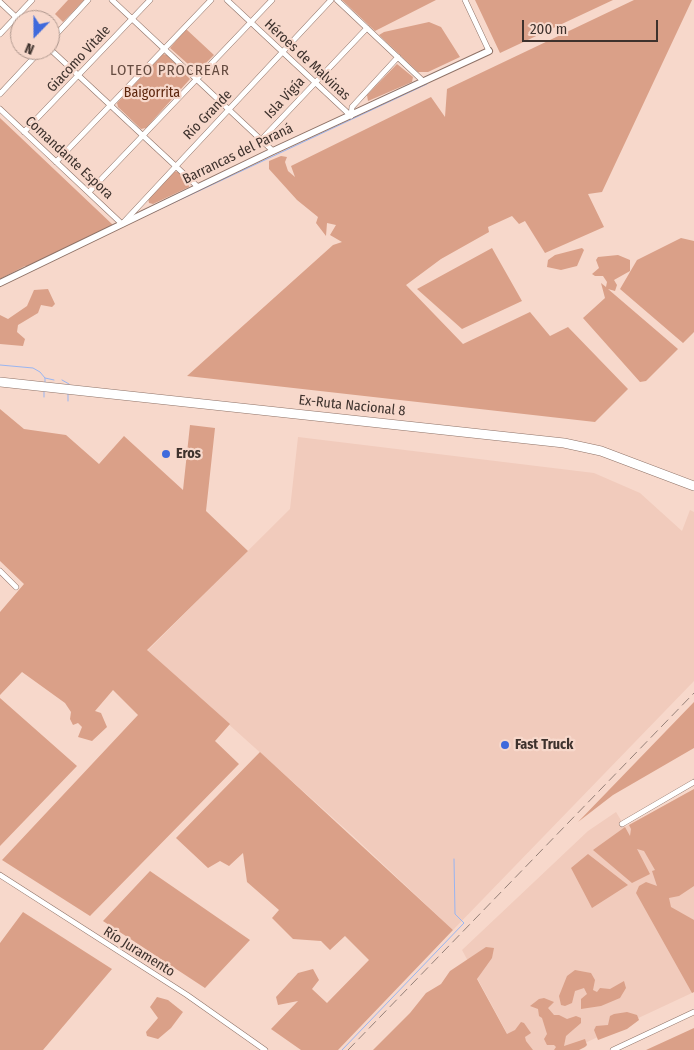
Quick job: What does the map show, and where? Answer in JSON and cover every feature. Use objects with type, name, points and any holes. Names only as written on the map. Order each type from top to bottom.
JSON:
[{"type":"main road","name":"Ex-Ruta Nacional 8","points":[[0,382],[564,443],[601,451],[694,486]]},
{"type":"street","points":[[24,10],[28,0]]},
{"type":"street","points":[[26,6],[32,0]]},
{"type":"street","points":[[60,30],[88,0]]},
{"type":"street","points":[[112,0],[273,151]]},
{"type":"street","name":"Giacomo Vitale","points":[[24,132],[150,0]]},
{"type":"street","points":[[56,162],[210,0]]},
{"type":"street","name":"Héroes de Malvinas","points":[[227,0],[351,116]]},
{"type":"street","points":[[89,192],[272,0]]},
{"type":"street","name":"Río Grande","points":[[122,224],[331,0]]},
{"type":"street","points":[[337,0],[423,81]]},
{"type":"street","points":[[465,0],[489,52]]},
{"type":"street","points":[[0,2],[10,11]]},
{"type":"street","points":[[0,34],[10,26]]},
{"type":"street","name":"Isla Vigía","points":[[261,140],[367,28]]},
{"type":"street","name":"Barrancas del Paraná","points":[[0,283],[273,151],[489,52]]},
{"type":"street","points":[[351,116],[352,107],[398,57]]},
{"type":"street","points":[[60,58],[198,188]]},
{"type":"street","points":[[0,94],[32,60]]},
{"type":"street","name":"Comandante Espora","points":[[0,110],[122,224]]},
{"type":"street","points":[[0,571],[16,587]]},
{"type":"street","points":[[622,824],[694,782]]},
{"type":"street","name":"Río Juramento","points":[[0,875],[187,996],[265,1050]]},
{"type":"street","points":[[613,1050],[694,1012]]},
{"type":"shaded area","points":[[298,437],[594,473],[640,493],[682,531],[690,510],[694,512],[694,681],[453,930],[352,835],[147,651],[290,509]]},
{"type":"shaded area","points":[[694,789],[694,992],[570,1050],[516,1050],[462,950],[588,831],[616,812],[625,827]]},
{"type":"green space","points":[[68,0],[84,0],[63,22],[60,19],[59,10]]},
{"type":"green space","points":[[342,0],[436,0],[375,31]]},
{"type":"green space","points":[[475,0],[613,0],[500,53]]},
{"type":"green space","points":[[634,0],[692,0],[602,192],[588,194],[604,227],[545,253],[525,221],[519,224],[512,216],[488,227],[489,232],[441,259],[406,285],[463,344],[530,312],[550,336],[568,327],[628,389],[595,422],[187,376],[333,245],[342,242],[330,235],[336,225],[327,223],[326,236],[316,223],[318,217],[297,200],[269,169],[269,161],[281,156],[287,157],[285,162],[288,171],[295,177],[291,166],[431,97],[445,117],[447,89]]},
{"type":"green space","points":[[429,22],[441,27],[460,57],[428,72],[418,72],[379,35],[384,32]]},
{"type":"green space","points":[[186,29],[214,55],[197,72],[170,48]]},
{"type":"green space","name":"Baigorrita","points":[[163,54],[167,55],[190,79],[146,128],[141,129],[118,107],[117,103]]},
{"type":"green space","points":[[397,64],[413,77],[412,82],[368,101],[367,95]]},
{"type":"green space","points":[[0,118],[113,225],[29,268],[25,266],[0,279]]},
{"type":"green space","points":[[174,171],[178,172],[188,182],[189,187],[153,204],[149,203],[148,198]]},
{"type":"green space","points":[[681,238],[694,241],[694,332],[683,343],[620,289],[637,260]]},
{"type":"green space","points":[[492,248],[522,301],[462,329],[417,289]]},
{"type":"green space","points":[[582,248],[584,250],[577,266],[561,270],[547,267],[548,260],[555,255]]},
{"type":"green space","points":[[618,255],[630,260],[630,271],[614,280],[617,285],[615,291],[608,289],[678,349],[646,381],[640,382],[583,318],[605,298],[601,283],[606,287],[607,282],[603,276],[592,274],[599,268],[596,260],[598,257]]},
{"type":"green space","points":[[48,289],[55,304],[52,307],[41,305],[38,313],[18,325],[17,332],[25,339],[23,346],[0,344],[0,315],[8,319],[27,306],[34,290]]},
{"type":"green space","points":[[0,409],[24,429],[66,435],[99,464],[124,436],[183,490],[190,425],[215,428],[206,511],[248,551],[147,650],[230,724],[215,741],[239,764],[90,916],[2,860],[138,715],[113,690],[95,711],[101,713],[107,727],[92,741],[78,737],[82,727],[78,723],[73,725],[70,719],[71,712],[65,703],[22,672],[0,695],[0,612],[24,584],[0,561]]},
{"type":"green space","points":[[0,698],[77,766],[0,846]]},
{"type":"green space","points":[[694,702],[694,748],[613,795],[578,822]]},
{"type":"green space","points":[[260,752],[453,930],[338,1050],[301,1050],[271,1029],[298,1001],[278,1005],[276,997],[298,973],[313,969],[319,980],[312,989],[327,1003],[369,960],[345,936],[330,950],[321,941],[293,939],[272,918],[279,910],[247,882],[243,853],[229,866],[220,861],[208,868],[176,838]]},
{"type":"green space","points":[[694,789],[694,886],[679,896],[669,898],[671,907],[694,920],[694,992],[692,993],[636,893],[639,886],[646,882],[657,886],[652,871],[655,870],[644,851],[637,849],[650,874],[632,883],[593,850],[625,827],[630,836],[631,829],[629,825]]},
{"type":"green space","points":[[588,854],[628,885],[592,908],[571,868]]},
{"type":"green space","points":[[150,871],[250,940],[205,988],[103,921]]},
{"type":"green space","points":[[23,912],[112,969],[43,1050],[0,1050],[0,943]]},
{"type":"green space","points":[[486,947],[494,948],[492,958],[477,979],[507,1034],[515,1030],[521,1022],[524,1023],[531,1033],[525,1037],[526,1041],[533,1050],[373,1050],[410,1013],[426,993],[441,984],[450,971]]},
{"type":"green space","points":[[575,970],[591,973],[595,980],[593,990],[597,992],[600,988],[610,989],[624,981],[626,988],[620,998],[601,1006],[581,1009],[581,999],[587,994],[584,988],[575,991],[572,1003],[565,1006],[561,1005],[559,996],[567,976]]},
{"type":"green space","points":[[157,997],[168,1000],[183,1012],[171,1028],[158,1039],[147,1036],[146,1032],[158,1018],[150,1007]]},
{"type":"green space","points":[[544,998],[554,1002],[548,1008],[554,1015],[567,1019],[576,1016],[581,1018],[581,1023],[566,1036],[564,1046],[585,1039],[587,1045],[585,1047],[579,1050],[554,1050],[556,1047],[554,1045],[547,1045],[544,1039],[547,1034],[542,1018],[539,1016],[538,1009],[530,1006],[539,999]]},
{"type":"green space","points":[[627,1012],[637,1015],[639,1020],[627,1029],[598,1040],[594,1030],[596,1026],[608,1025],[610,1016]]},
{"type":"green space","points":[[694,1028],[694,1050],[646,1050]]},
{"type":"waterway","points":[[139,219],[427,84]]},
{"type":"waterway","points":[[0,365],[33,368],[40,372],[45,378],[45,382]]},
{"type":"waterway","points":[[45,378],[54,380]]},
{"type":"waterway","points":[[62,380],[69,384]]},
{"type":"waterway","points":[[44,391],[44,397]]},
{"type":"waterway","points":[[68,394],[68,401]]},
{"type":"waterway","points":[[342,1050],[464,923],[455,914],[454,859]]},
{"type":"railway","points":[[348,1050],[694,693]]},
{"type":"place","name":"Eros","points":[[166,454]]},
{"type":"place","name":"Fast Truck","points":[[505,745]]},
{"type":"district","name":"LOTEO PROCREAR","points":[[170,71]]}]
